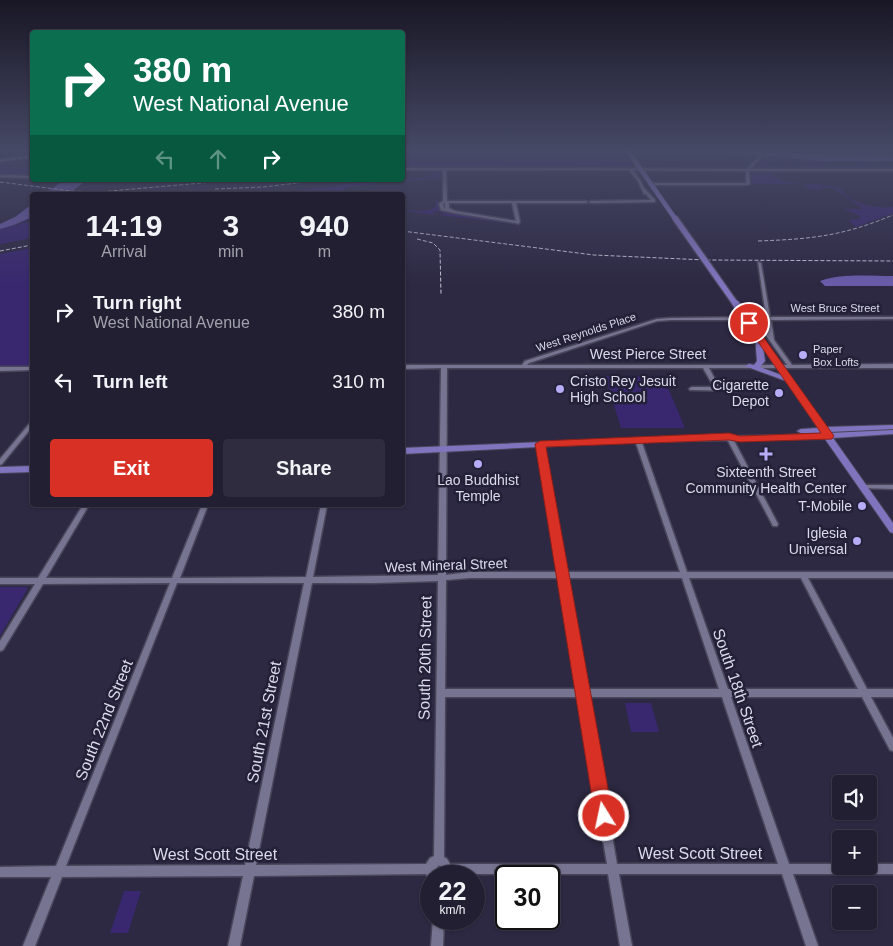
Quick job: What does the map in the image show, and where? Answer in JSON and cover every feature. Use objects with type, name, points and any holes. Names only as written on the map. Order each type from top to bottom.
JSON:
[{"type":"main road","points":[[659,195],[893,530]]},
{"type":"main road","points":[[753,366],[761,361],[758,336]]},
{"type":"main road","points":[[753,366],[790,381]]},
{"type":"main road","points":[[870,431],[893,427]]},
{"type":"main road","points":[[405,451],[638,440],[729,437],[740,439],[870,431],[893,432]]},
{"type":"main road","points":[[0,470],[30,469]]},
{"type":"street","points":[[445,195],[445,202],[442,204],[442,209],[518,223],[514,202]]},
{"type":"street","points":[[445,202],[651,202],[647,195]]},
{"type":"street","points":[[759,263],[772,341]]},
{"type":"street","points":[[756,318],[790,366]]},
{"type":"street","name":"West Bruce Street","points":[[656,320],[893,318]]},
{"type":"street","name":"West Reynolds Place","points":[[524,366],[527,362],[656,320]]},
{"type":"street","points":[[545,356],[546,362],[551,366]]},
{"type":"street","name":"West Pierce Street","points":[[405,367],[753,366],[777,363],[790,366],[893,366]]},
{"type":"street","name":"South 20th Street","points":[[439,860],[444,366]]},
{"type":"street","points":[[705,366],[717,389]]},
{"type":"street","points":[[0,369],[30,369]]},
{"type":"street","points":[[692,389],[742,389]]},
{"type":"street","points":[[0,464],[30,426]]},
{"type":"street","points":[[729,437],[775,524]]},
{"type":"street","name":"South 18th Street","points":[[638,440],[723,692],[812,946]]},
{"type":"street","points":[[540,444],[626,946]]},
{"type":"street","points":[[863,487],[893,487]]},
{"type":"street","points":[[0,648],[85,507]]},
{"type":"street","name":"South 22nd Street","points":[[29,946],[204,507]]},
{"type":"street","name":"South 21st Street","points":[[234,946],[324,507]]},
{"type":"street","name":"West Mineral Street","points":[[0,581],[412,580],[469,575],[893,575]]},
{"type":"street","points":[[803,575],[893,746]]},
{"type":"street","points":[[441,693],[893,692]]},
{"type":"street","points":[[433,865],[434,862],[439,860],[445,865]]},
{"type":"street","name":"West Scott Street","points":[[485,872],[893,869]]},
{"type":"street","name":"West Scott Street","points":[[0,872],[250,871],[420,873]]},
{"type":"street","points":[[437,946],[438,930]]},
{"type":"shaded area","points":[[843,195],[866,205],[893,207],[893,213],[856,227],[848,220],[860,219],[860,216],[843,209],[863,209]]},
{"type":"shaded area","points":[[436,199],[438,199],[438,204],[444,211],[514,224],[439,215],[444,214],[438,211],[432,212],[435,215],[405,211],[430,210],[435,207]]},
{"type":"shaded area","points":[[30,206],[30,218],[0,229],[0,224],[15,217]]},
{"type":"shaded area","points":[[30,218],[24,223],[30,223],[30,238],[0,244],[0,229],[20,224]]},
{"type":"shaded area","points":[[30,248],[30,366],[0,366],[0,254]]},
{"type":"shaded area","points":[[846,276],[893,276],[893,286],[825,286],[820,281]]},
{"type":"shaded area","points":[[605,376],[663,376],[685,428],[621,428]]},
{"type":"shaded area","points":[[0,587],[28,588],[0,636]]},
{"type":"shaded area","points":[[625,703],[651,703],[659,732],[631,732]]},
{"type":"shaded area","points":[[124,891],[141,891],[128,933],[110,933]]},
{"type":"railway","points":[[758,241],[795,239],[843,232],[893,215]]},
{"type":"railway","points":[[405,231],[594,255],[706,260],[893,261]]},
{"type":"railway","points":[[417,239],[433,243],[440,250],[441,294]]},
{"type":"railway","points":[[0,251],[30,245]]},
{"type":"place","name":"Paper Box Lofts","points":[[803,355]]},
{"type":"place","name":"Cristo Rey Jesuit High School","points":[[560,389]]},
{"type":"place","name":"Cigarette Depot","points":[[779,393]]},
{"type":"place","name":"Sixteenth Street Community Health Center","points":[[766,454]]},
{"type":"place","name":"Lao Buddhist Temple","points":[[478,464]]},
{"type":"place","name":"T-Mobile","points":[[862,506]]},
{"type":"place","name":"Iglesia Universal","points":[[857,541]]},
{"type":"route","points":[[604,816],[540,444],[729,437],[740,439],[828,436],[749,323]]}]
